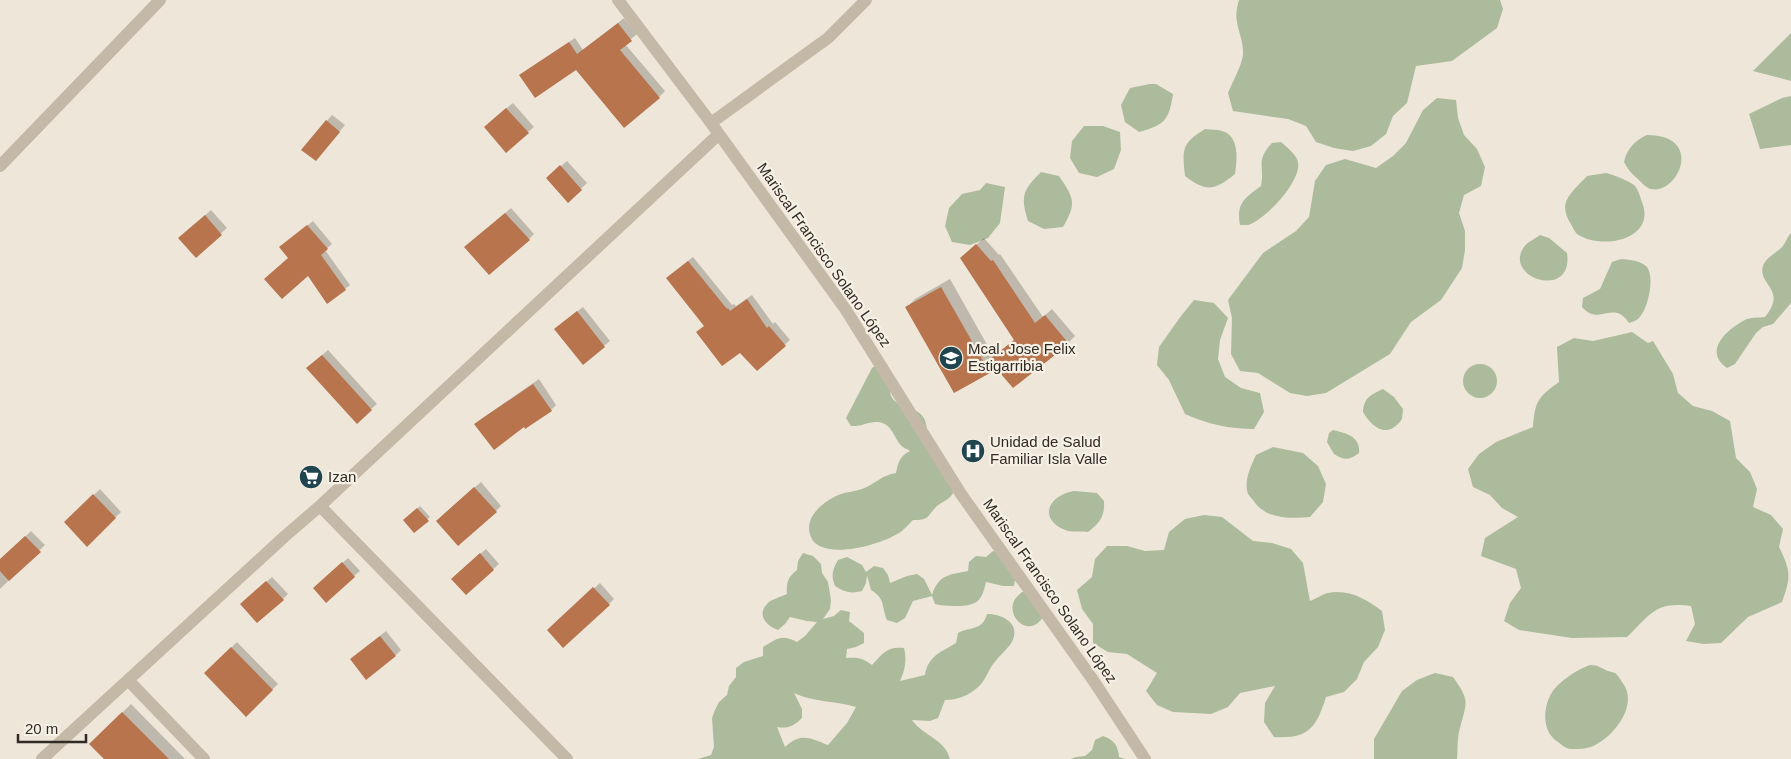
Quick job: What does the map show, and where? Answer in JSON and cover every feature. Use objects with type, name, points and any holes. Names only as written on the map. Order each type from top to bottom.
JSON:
[{"type":"street","points":[[0,166],[160,0]]},
{"type":"street","name":"Mariscal Francisco Solano López","points":[[618,0],[711,123],[846,310],[961,494],[1093,680],[1145,759]]},
{"type":"street","points":[[711,123],[828,38],[866,0]]},
{"type":"street","points":[[42,759],[320,506],[719,134]]},
{"type":"street","points":[[320,506],[568,759]]},
{"type":"street","points":[[128,680],[204,759]]},
{"type":"green space","points":[[1239,0],[1500,0],[1503,9],[1497,28],[1452,61],[1416,66],[1407,103],[1393,116],[1386,134],[1371,146],[1353,151],[1334,148],[1316,142],[1306,126],[1288,119],[1233,111],[1228,93],[1243,55],[1236,16]]},
{"type":"green space","points":[[1791,33],[1791,81],[1753,71]]},
{"type":"green space","points":[[1156,84],[1173,94],[1170,110],[1160,124],[1139,132],[1125,122],[1121,105],[1130,88]]},
{"type":"green space","points":[[1791,96],[1791,145],[1760,149],[1749,114],[1782,98]]},
{"type":"green space","points":[[1437,98],[1456,100],[1458,118],[1464,135],[1477,149],[1485,167],[1481,186],[1464,195],[1459,213],[1465,231],[1465,250],[1462,268],[1441,300],[1411,322],[1390,354],[1326,393],[1307,396],[1290,393],[1258,373],[1240,371],[1231,354],[1232,318],[1228,300],[1263,253],[1296,231],[1309,217],[1315,181],[1326,165],[1345,159],[1376,168],[1393,156],[1406,143],[1423,110]]},
{"type":"green space","points":[[1084,126],[1103,126],[1120,132],[1121,150],[1114,169],[1097,177],[1079,173],[1070,158],[1072,141]]},
{"type":"green space","points":[[1205,129],[1220,130],[1228,134],[1235,143],[1236,149],[1235,174],[1221,184],[1210,187],[1199,185],[1185,176],[1184,167],[1185,148],[1192,138]]},
{"type":"green space","points":[[1647,135],[1665,138],[1676,144],[1681,154],[1681,164],[1677,175],[1670,183],[1661,188],[1651,189],[1646,187],[1630,172],[1624,162],[1632,146]]},
{"type":"green space","points":[[1281,142],[1297,159],[1298,167],[1295,177],[1282,198],[1264,216],[1248,225],[1240,225],[1239,211],[1243,202],[1261,186],[1262,159],[1264,154],[1272,143]]},
{"type":"green space","points":[[1041,172],[1059,176],[1071,195],[1072,206],[1063,227],[1044,229],[1028,221],[1024,205],[1025,194],[1030,184]]},
{"type":"green space","points":[[1606,173],[1620,178],[1637,188],[1645,215],[1642,225],[1635,233],[1624,238],[1613,241],[1588,239],[1577,234],[1575,231],[1566,213],[1566,203],[1571,194],[1587,176]]},
{"type":"green space","points":[[986,183],[1005,187],[1000,223],[988,238],[970,245],[952,242],[945,226],[949,208],[962,194],[980,190]]},
{"type":"green space","points":[[1791,233],[1791,303],[1773,324],[1763,327],[1756,333],[1735,364],[1727,368],[1717,355],[1720,341],[1738,324],[1749,318],[1765,317],[1771,308],[1774,300],[1773,294],[1764,278],[1763,266],[1783,246]]},
{"type":"green space","points":[[1540,235],[1549,238],[1567,253],[1566,268],[1560,277],[1551,280],[1540,280],[1522,268],[1520,258],[1525,245]]},
{"type":"green space","points":[[1621,259],[1641,263],[1647,267],[1650,278],[1648,301],[1645,308],[1639,318],[1629,323],[1623,316],[1617,313],[1595,315],[1582,307],[1583,298],[1600,289],[1612,262]]},
{"type":"green space","points":[[1194,300],[1214,303],[1228,318],[1220,340],[1218,359],[1225,377],[1241,388],[1260,393],[1264,412],[1254,429],[1219,425],[1185,414],[1169,380],[1157,365],[1159,347]]},
{"type":"green space","points":[[1632,332],[1648,343],[1653,341],[1673,374],[1678,393],[1693,406],[1712,411],[1730,421],[1736,458],[1750,472],[1757,489],[1753,507],[1771,515],[1783,529],[1779,547],[1788,568],[1788,580],[1782,602],[1748,617],[1721,643],[1704,644],[1686,641],[1695,624],[1691,606],[1679,605],[1655,611],[1627,637],[1572,638],[1519,630],[1504,621],[1510,603],[1521,588],[1516,569],[1481,556],[1485,538],[1518,517],[1502,508],[1490,495],[1473,487],[1468,469],[1479,454],[1496,442],[1533,427],[1535,411],[1539,400],[1559,382],[1557,347],[1574,338],[1593,341]]},
{"type":"green space","points":[[1480,364],[1487,365],[1492,369],[1496,374],[1496,388],[1492,393],[1487,397],[1480,398],[1473,397],[1468,393],[1464,388],[1463,381],[1464,374],[1468,369],[1473,365]]},
{"type":"green space","points":[[875,366],[891,376],[890,394],[894,401],[915,411],[924,418],[927,429],[924,444],[950,466],[956,480],[955,488],[951,496],[937,506],[927,518],[913,520],[901,532],[882,541],[840,550],[822,547],[813,540],[809,530],[811,518],[819,507],[836,496],[862,489],[896,473],[900,460],[910,451],[900,444],[890,429],[883,423],[875,422],[851,426],[846,418],[872,368]]},
{"type":"green space","points":[[1383,389],[1394,397],[1403,409],[1402,419],[1397,425],[1386,430],[1376,427],[1363,412],[1367,400]]},
{"type":"green space","points":[[1333,430],[1347,434],[1355,439],[1359,447],[1359,453],[1347,459],[1334,454],[1327,442],[1329,433]]},
{"type":"green space","points":[[1273,447],[1303,453],[1318,466],[1326,484],[1323,502],[1310,517],[1286,518],[1271,514],[1258,506],[1248,494],[1248,477],[1256,455]]},
{"type":"green space","points":[[1074,491],[1097,493],[1104,501],[1104,511],[1101,519],[1088,532],[1068,531],[1058,527],[1049,515],[1049,509],[1057,498]]},
{"type":"green space","points":[[1204,515],[1222,517],[1253,541],[1272,543],[1291,549],[1303,563],[1310,601],[1326,594],[1343,592],[1357,596],[1382,611],[1385,630],[1378,647],[1364,662],[1357,679],[1344,692],[1326,697],[1319,717],[1303,733],[1295,736],[1274,737],[1264,722],[1265,703],[1275,686],[1240,693],[1228,707],[1211,714],[1173,712],[1157,705],[1146,691],[1157,673],[1127,654],[1108,652],[1093,643],[1093,624],[1082,609],[1077,590],[1092,577],[1095,559],[1107,546],[1127,546],[1145,551],[1164,550],[1169,532],[1185,519]]},
{"type":"green space","points":[[993,551],[1013,559],[1017,568],[1014,586],[1003,586],[986,582],[981,597],[975,603],[960,606],[935,604],[932,596],[913,601],[905,618],[897,623],[887,620],[881,600],[871,590],[867,575],[862,591],[858,592],[841,590],[835,586],[833,579],[833,570],[838,560],[847,557],[862,565],[866,572],[874,566],[883,568],[888,575],[890,583],[917,574],[924,579],[932,595],[941,579],[968,571],[969,562],[976,556],[986,557]]},
{"type":"green space","points":[[803,553],[813,556],[821,564],[822,573],[828,582],[831,600],[830,609],[823,619],[834,616],[841,610],[850,612],[849,621],[864,633],[864,643],[847,649],[846,658],[860,658],[872,665],[889,649],[904,648],[905,665],[900,681],[925,675],[932,659],[956,643],[958,633],[979,626],[987,614],[1000,616],[1010,622],[1014,632],[1010,645],[992,666],[980,685],[962,697],[945,700],[938,718],[930,721],[912,720],[944,747],[950,759],[698,759],[711,755],[714,747],[712,718],[719,702],[727,695],[729,686],[736,677],[736,668],[744,662],[763,656],[763,647],[776,639],[787,638],[797,642],[817,622],[790,617],[778,630],[766,623],[764,619],[764,607],[774,599],[787,594],[788,580],[797,570],[798,561]],"holes":[[[794,693],[817,700],[856,707],[847,723],[828,745],[811,739],[801,738],[796,739],[785,747],[777,727],[791,726],[802,718],[802,709]]]},
{"type":"green space","points":[[1022,592],[1031,593],[1044,615],[1033,626],[1021,624],[1013,614],[1014,601]]},
{"type":"green space","points":[[1590,665],[1617,675],[1627,690],[1627,708],[1618,726],[1604,739],[1588,748],[1569,749],[1552,737],[1548,730],[1545,714],[1546,706],[1558,685]]},
{"type":"green space","points":[[1435,673],[1453,677],[1465,697],[1465,706],[1458,735],[1457,759],[1374,759],[1374,739],[1402,691],[1417,680]]},
{"type":"green space","points":[[1103,736],[1113,741],[1118,749],[1119,757],[1125,759],[1071,759],[1085,756],[1092,750],[1095,740]]},
{"type":"building","points":[[618,23],[632,41],[620,50],[660,98],[624,128],[576,70],[535,98],[519,75],[569,42],[577,54]]},
{"type":"building","points":[[506,108],[529,133],[506,153],[484,127]]},
{"type":"building","points":[[326,120],[340,132],[316,161],[301,150]]},
{"type":"building","points":[[560,165],[582,190],[568,203],[546,178]]},
{"type":"building","points":[[505,213],[530,240],[489,275],[464,247]]},
{"type":"building","points":[[205,215],[222,235],[196,258],[178,238]]},
{"type":"building","points":[[307,225],[328,249],[321,255],[346,290],[327,304],[308,276],[282,299],[264,279],[288,258],[279,247]]},
{"type":"building","points":[[976,244],[991,261],[993,260],[1035,323],[1045,315],[1069,344],[1013,388],[989,360],[1014,340],[960,258]]},
{"type":"building","points":[[688,261],[727,309],[730,311],[747,299],[767,328],[769,326],[786,346],[757,371],[740,353],[722,366],[696,332],[704,326],[666,278]]},
{"type":"building","points":[[941,287],[990,373],[954,393],[905,307]]},
{"type":"building","points":[[577,311],[605,347],[583,365],[554,329]]},
{"type":"building","points":[[322,355],[372,410],[357,424],[306,368]]},
{"type":"building","points":[[533,384],[552,411],[525,429],[524,427],[494,450],[474,424]]},
{"type":"building","points":[[474,487],[497,512],[458,546],[436,521]]},
{"type":"building","points":[[93,494],[116,518],[87,547],[64,522]]},
{"type":"building","points":[[417,508],[429,521],[414,533],[403,520]]},
{"type":"building","points":[[25,536],[41,552],[9,581],[0,571],[0,559]]},
{"type":"building","points":[[480,553],[494,570],[466,595],[451,579]]},
{"type":"building","points":[[342,562],[355,577],[326,603],[313,588]]},
{"type":"building","points":[[266,581],[284,600],[257,623],[240,604]]},
{"type":"building","points":[[593,587],[610,605],[563,648],[547,630]]},
{"type":"building","points":[[380,636],[396,656],[366,680],[350,659]]},
{"type":"building","points":[[231,647],[273,690],[246,717],[204,673]]},
{"type":"building","points":[[122,712],[169,759],[104,759],[89,744]]},
{"type":"place","name":"Mcal. Jose Felix Estigarribia","points":[[951,358]]},
{"type":"place","name":"Unidad de Salud Familiar Isla Valle","points":[[973,451]]},
{"type":"place","name":"Izan","points":[[311,477]]}]
